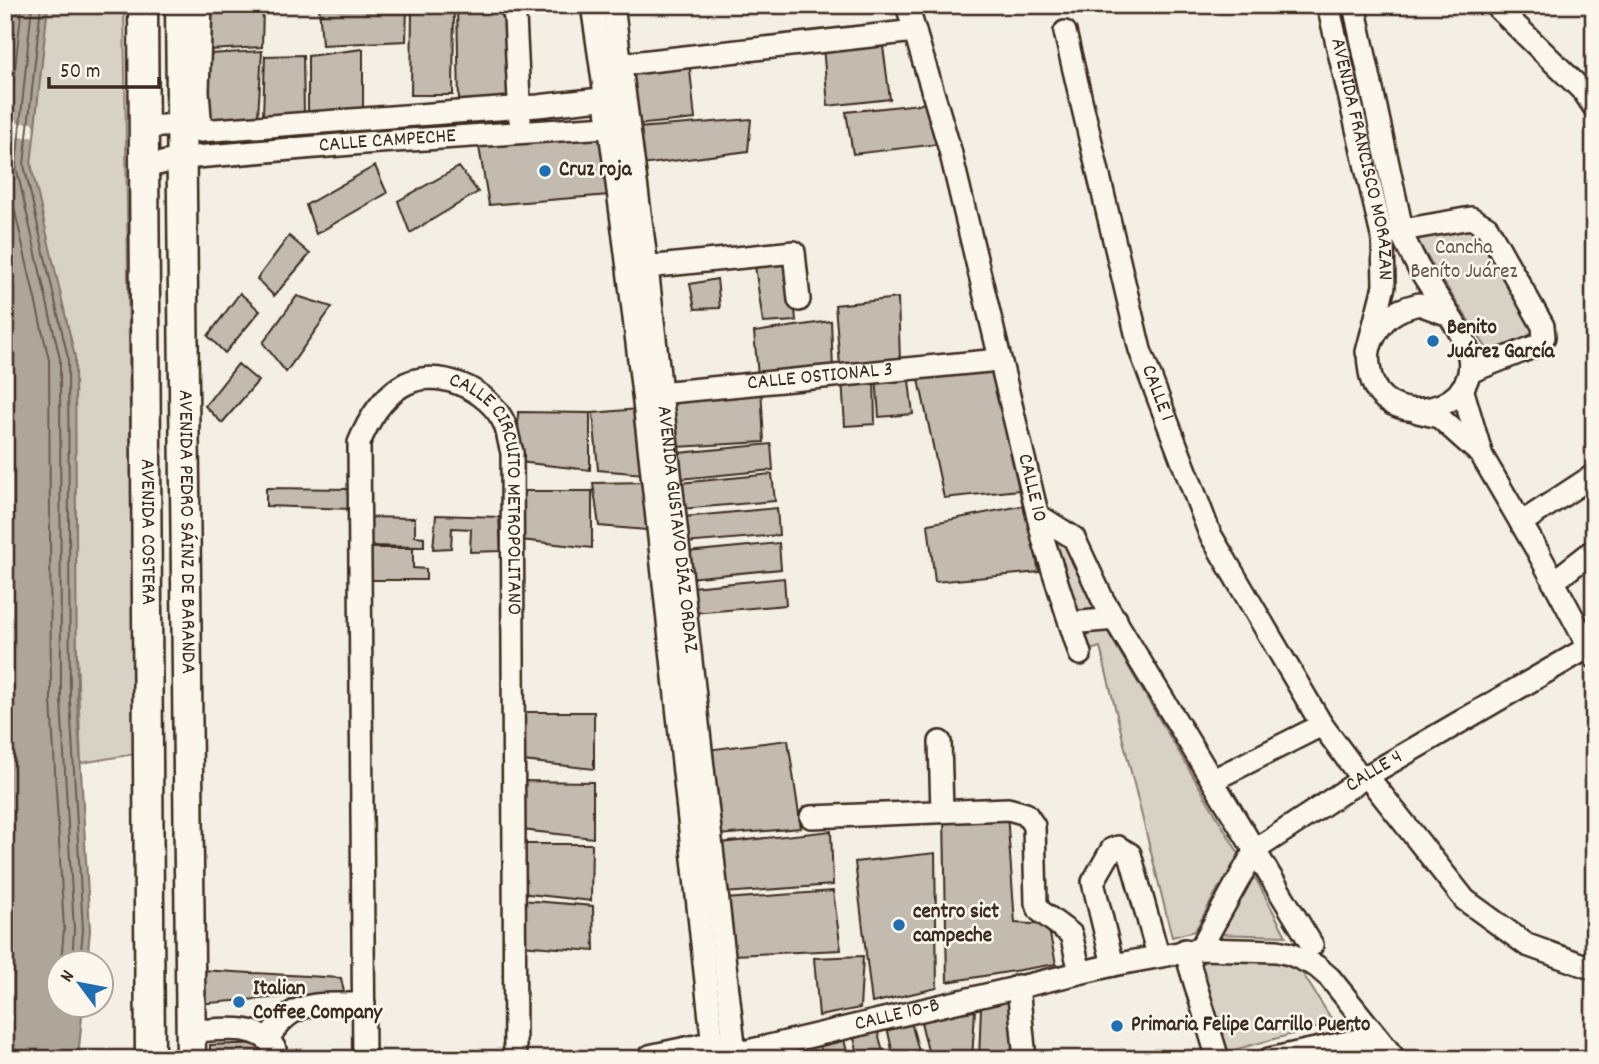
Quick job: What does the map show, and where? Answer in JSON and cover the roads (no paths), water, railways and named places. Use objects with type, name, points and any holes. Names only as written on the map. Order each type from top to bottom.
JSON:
[{"type":"main road","name":"AVENIDA COSTERA","points":[[143,5],[150,1059]]},
{"type":"main road","name":"AVENIDA PEDRO SÁINZ DE BARANDA","points":[[180,5],[191,128],[184,158],[192,1045]]},
{"type":"main road","points":[[652,1059],[725,1055]]},
{"type":"street","points":[[191,128],[198,90],[201,5]]},
{"type":"street","points":[[511,5],[515,17],[518,108],[522,133]]},
{"type":"street","name":"AVENIDA GUSTAVO DÍAZ ORDAZ","points":[[592,5],[616,97],[648,267],[652,394]]},
{"type":"street","name":"AVENIDA GUSTAVO DÍAZ ORDAZ","points":[[613,5],[623,64],[616,97]]},
{"type":"street","name":"CALLE 10","points":[[907,5],[950,150],[1039,516],[1074,538],[1116,619],[1311,944]]},
{"type":"street","name":"AVENIDA FRANCISCO MORAZAN","points":[[1328,5],[1392,232],[1450,314]]},
{"type":"street","name":"AVENIDA FRANCISCO MORAZAN","points":[[1354,5],[1392,232],[1384,286],[1367,352]]},
{"type":"street","points":[[1495,5],[1590,95]]},
{"type":"street","points":[[623,64],[915,31]]},
{"type":"street","name":"CALLE 1","points":[[1065,33],[1140,350],[1210,534],[1322,725],[1465,900],[1527,945],[1594,969]]},
{"type":"street","name":"CALLE CAMPECHE","points":[[144,127],[191,128],[358,120],[518,108],[616,97]]},
{"type":"street","points":[[358,120],[364,143]]},
{"type":"street","name":"CALLE CAMPECHE","points":[[144,167],[184,158],[621,126]]},
{"type":"street","name":"AVENIDA GUSTAVO DÍAZ ORDAZ","points":[[621,126],[725,1055]]},
{"type":"street","points":[[1392,232],[1471,218],[1481,221],[1543,326],[1544,337],[1538,345],[1466,380],[1448,403],[1433,409],[1409,410]]},
{"type":"street","points":[[648,267],[794,252],[799,300]]},
{"type":"street","points":[[1482,456],[1466,380],[1466,344],[1450,314],[1419,304],[1398,309],[1379,326],[1367,352],[1370,377],[1380,393],[1409,410],[1439,417],[1482,456],[1592,650]]},
{"type":"street","name":"CALLE OSTIONAL 3","points":[[652,394],[999,360]]},
{"type":"street","name":"CALLE CIRCUITO METROPOLITANO","points":[[364,1059],[359,443],[368,421],[383,402],[401,386],[427,378],[461,384],[478,394],[505,424],[512,452],[515,1059]]},
{"type":"street","points":[[1521,523],[1594,475]]},
{"type":"street","points":[[1039,516],[1080,654]]},
{"type":"street","points":[[1553,582],[1594,550]]},
{"type":"street","points":[[1070,623],[1116,619]]},
{"type":"street","name":"CALLE 4","points":[[1193,949],[1255,850],[1365,777],[1592,650]]},
{"type":"street","points":[[1213,780],[1322,725]]},
{"type":"street","points":[[940,742],[942,811]]},
{"type":"street","points":[[811,817],[1008,809],[1026,814],[1031,820],[1036,903],[1040,911],[1071,934],[1080,972]]},
{"type":"street","points":[[1113,965],[1093,882],[1112,849],[1118,847],[1130,854],[1158,955]]},
{"type":"street","points":[[1193,949],[1218,1059]]},
{"type":"street","name":"CALLE 10-B","points":[[725,1055],[1018,986],[1193,949],[1276,951],[1290,954],[1316,966],[1330,978],[1395,1059]]},
{"type":"street","points":[[1018,986],[1025,1059]]},
{"type":"street","points":[[192,1045],[249,1030],[267,1049],[288,1013],[303,1005],[364,1004]]},
{"type":"street","points":[[1269,1059],[1350,1040],[1372,1051]]},
{"type":"water","points":[[5,5],[48,5],[31,165],[75,357],[77,700],[90,930],[88,948],[46,948],[46,1018],[82,1018],[78,1059],[5,1059]]},
{"type":"place","name":"Cruz roja","points":[[545,171]]},
{"type":"place","name":"Benito Juárez García","points":[[1433,341]]},
{"type":"place","name":"centro sict campeche","points":[[899,925]]},
{"type":"place","name":"Italian Coffee Company","points":[[239,1002]]},
{"type":"place","name":"Primaria Felipe Carrillo Puerto","points":[[1117,1026]]},
{"type":"park label","name":"Cancha Beníto Juárez","points":[[1464,261]]}]
